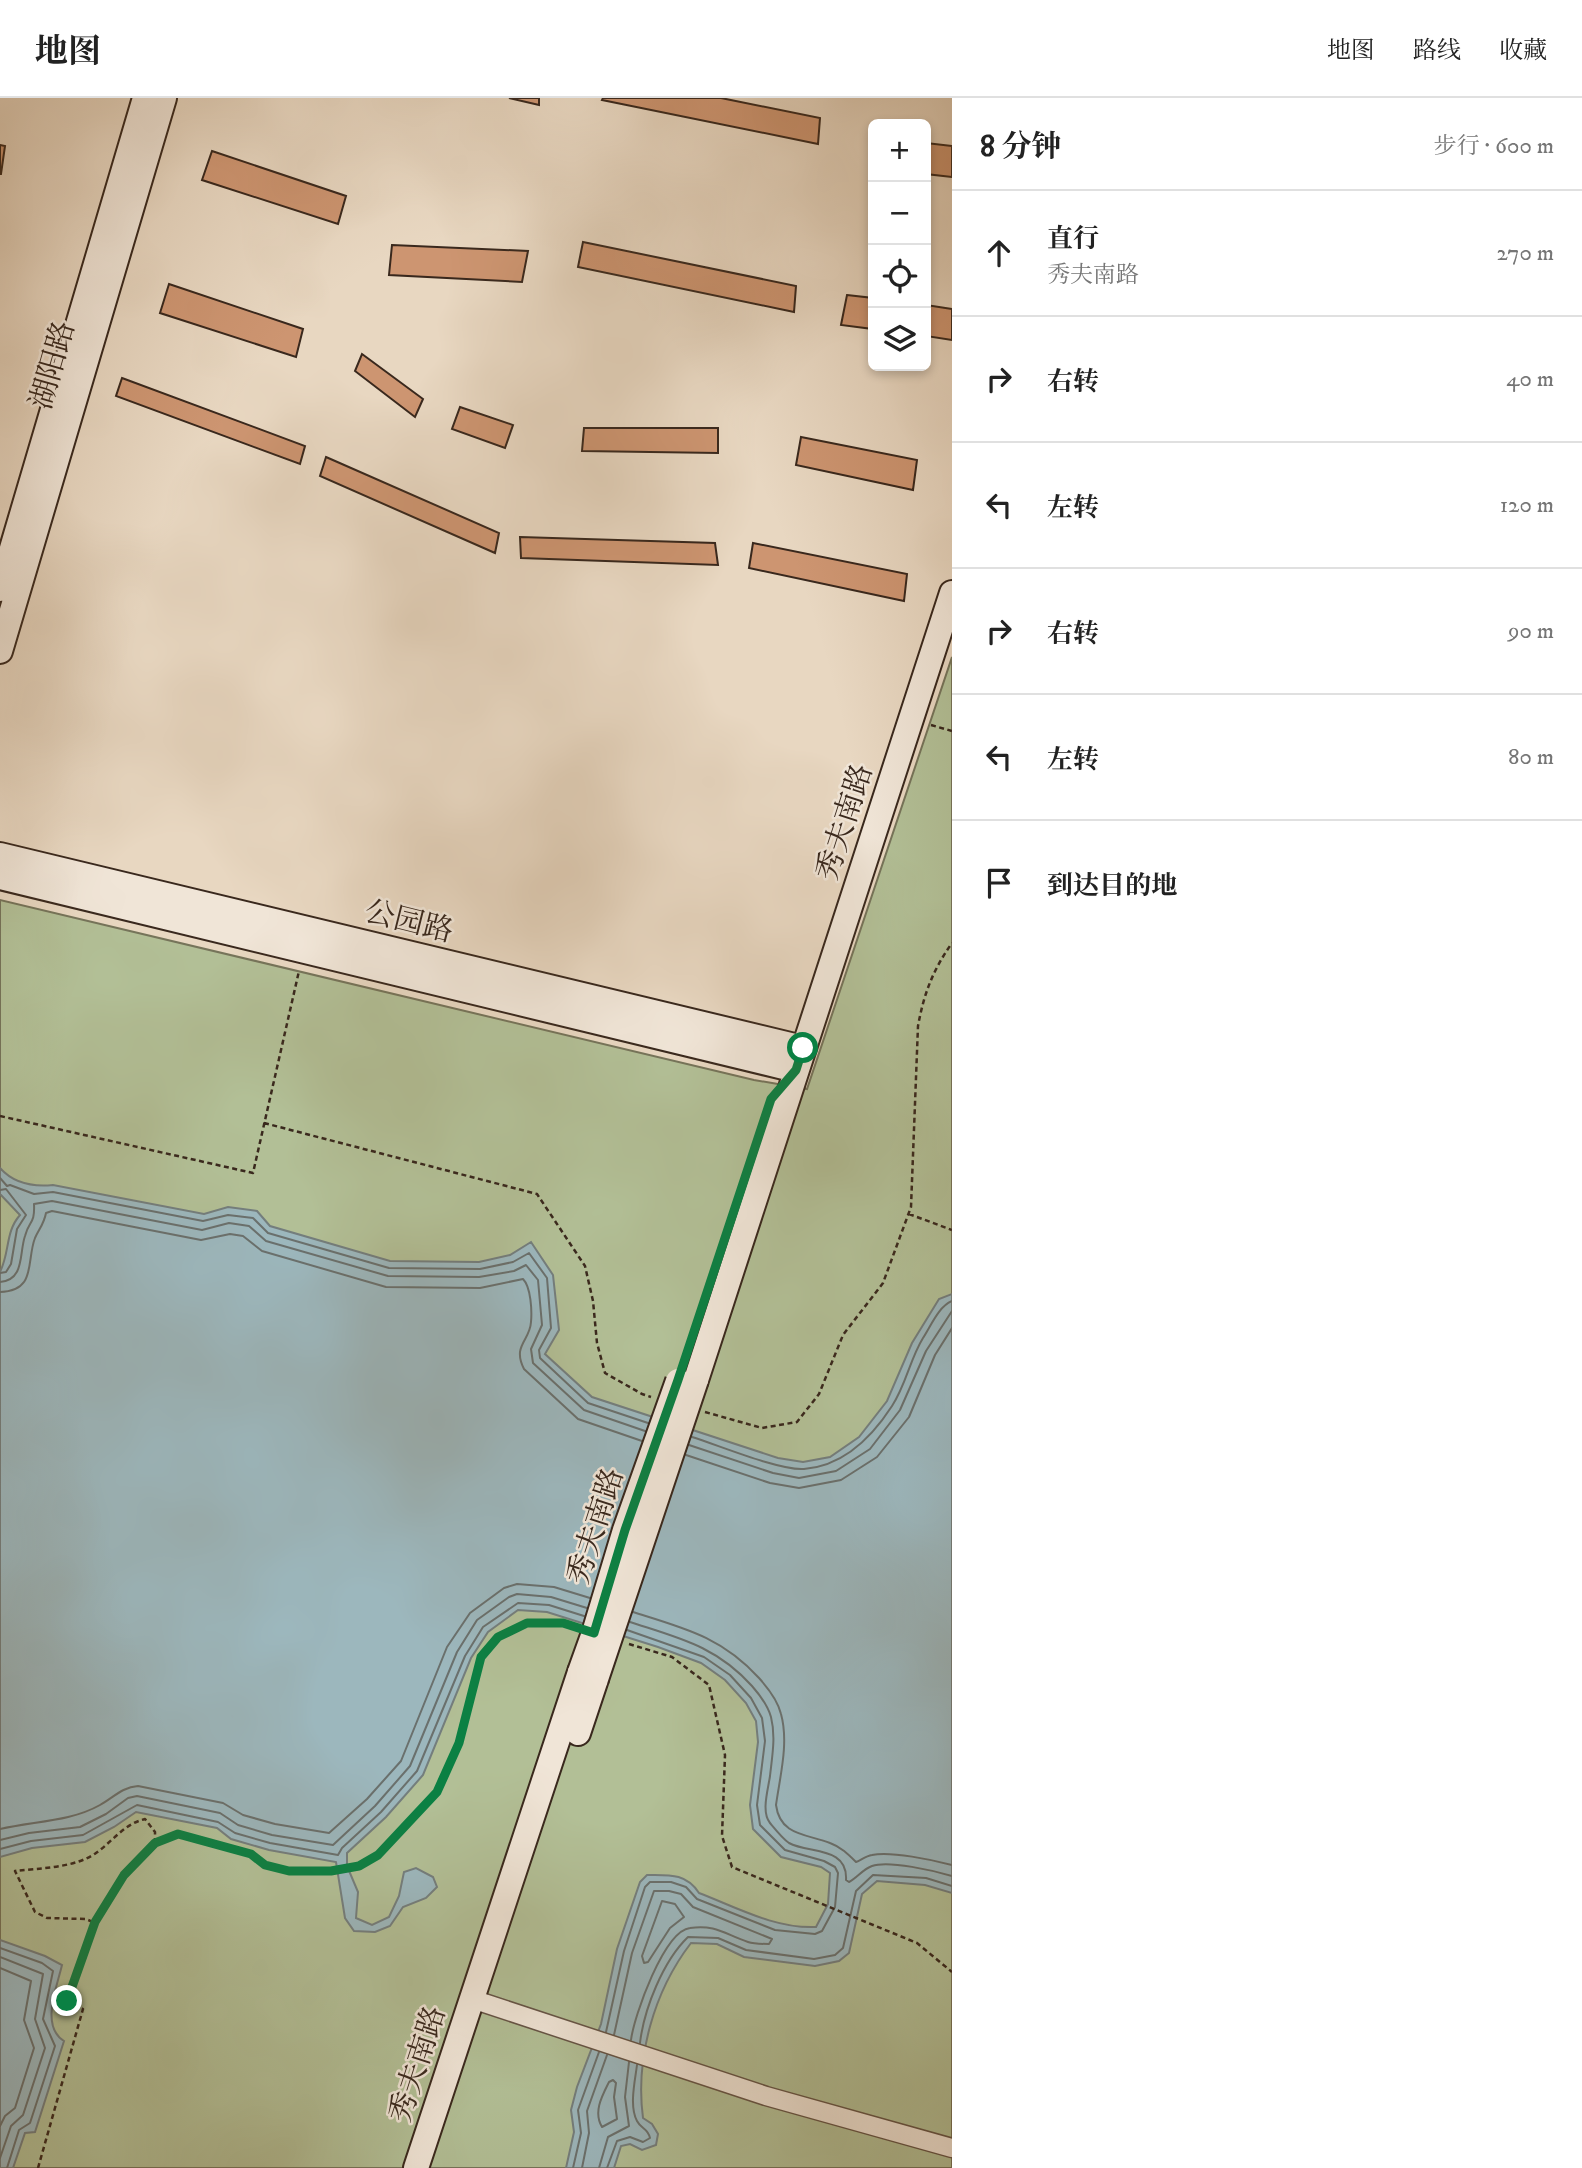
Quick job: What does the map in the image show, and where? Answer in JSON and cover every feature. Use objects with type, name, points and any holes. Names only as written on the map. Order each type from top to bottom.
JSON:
[{"type":"street","name":"湖阳路","points":[[0,589],[145,98]]},
{"type":"street","name":"湖阳路","points":[[0,651],[164,98]]},
{"type":"street","name":"秀夫南路","points":[[416,2168],[478,2002],[687,1380],[800,1059],[952,593]]},
{"type":"street","name":"公园路","points":[[0,855],[800,1059]]},
{"type":"street","name":"公园路","points":[[0,877],[303,951],[800,1059]]},
{"type":"street","name":"秀夫南路","points":[[588,1676],[594,1633],[625,1530],[687,1380]]},
{"type":"street","name":"秀夫南路","points":[[432,2168],[478,2002]]},
{"type":"street","points":[[478,2002],[766,2096],[952,2148]]},
{"type":"path","points":[[695,1410],[762,1429],[797,1422],[819,1394],[843,1335],[883,1283],[911,1207],[918,1026],[923,997],[952,943]]},
{"type":"path","points":[[0,1116],[253,1174],[303,951]]},
{"type":"path","points":[[264,1123],[537,1194],[585,1266],[593,1301],[597,1343],[605,1373],[642,1394],[655,1398]]},
{"type":"path","points":[[908,1214],[952,1230]]},
{"type":"path","points":[[38,2168],[83,2009],[67,2001],[95,1922],[124,1875],[155,1843],[178,1834],[251,1854],[265,1865],[289,1871],[331,1871],[359,1866],[378,1855],[437,1792],[459,1743],[481,1657],[498,1637],[527,1623],[563,1623],[672,1657],[709,1685],[725,1755],[722,1836],[732,1867],[917,1942],[952,1972]]},
{"type":"path","points":[[95,1922],[47,1918],[35,1912],[15,1871],[71,1863],[94,1855],[132,1822],[145,1819],[155,1832],[155,1843]]},
{"type":"green space","points":[[952,657],[952,2168],[0,2168],[0,900],[754,1080],[807,1089]]},
{"type":"water","points":[[0,1168],[11,1178],[24,1183],[53,1185],[204,1214],[228,1207],[257,1211],[270,1226],[390,1261],[479,1262],[510,1255],[531,1242],[553,1275],[559,1330],[545,1354],[592,1397],[778,1458],[803,1462],[830,1457],[859,1437],[887,1401],[912,1343],[939,1299],[952,1294],[952,1893],[925,1885],[877,1881],[862,1894],[849,1953],[839,1961],[815,1966],[744,1957],[717,1944],[691,1943],[678,1962],[657,2004],[645,2049],[641,2095],[643,2118],[652,2124],[658,2134],[656,2145],[642,2150],[630,2144],[621,2146],[614,2168],[566,2168],[574,2132],[571,2110],[601,2024],[617,1949],[640,1882],[647,1875],[676,1877],[694,1886],[699,1893],[741,1910],[771,1921],[801,1927],[816,1927],[828,1904],[830,1873],[821,1867],[781,1857],[753,1829],[750,1805],[758,1742],[756,1721],[746,1703],[725,1680],[701,1663],[547,1612],[518,1610],[488,1632],[471,1658],[423,1775],[386,1817],[347,1853],[347,1866],[358,1892],[356,1918],[372,1925],[389,1917],[399,1896],[404,1872],[416,1868],[433,1877],[437,1887],[426,1898],[403,1907],[390,1926],[375,1932],[354,1931],[345,1918],[336,1862],[269,1850],[231,1839],[217,1828],[136,1812],[85,1842],[32,1848],[0,1857],[0,1272],[12,1228],[20,1215],[0,1194]]},
{"type":"water","points":[[0,1940],[62,1965],[52,2016],[53,2026],[64,2041],[35,2132],[25,2133],[13,2168],[0,2168]]},
{"type":"building","points":[[509,98],[539,98],[539,105]]},
{"type":"building","points":[[721,98],[820,118],[818,144],[602,100]]},
{"type":"building","points":[[931,144],[952,146],[952,177],[931,175]]},
{"type":"building","points":[[0,145],[5,146],[1,174],[0,174]]},
{"type":"building","points":[[212,151],[346,196],[338,224],[202,180]]},
{"type":"building","points":[[583,242],[796,286],[794,312],[578,267]]},
{"type":"building","points":[[392,245],[528,251],[522,282],[389,275]]},
{"type":"building","points":[[169,284],[303,329],[296,357],[160,313]]},
{"type":"building","points":[[847,295],[868,297],[868,328],[841,325]]},
{"type":"building","points":[[931,306],[952,309],[952,340],[931,337]]},
{"type":"building","points":[[362,354],[423,399],[415,417],[355,371]]},
{"type":"building","points":[[122,378],[305,446],[300,464],[116,396]]},
{"type":"building","points":[[460,407],[513,425],[505,448],[452,429]]},
{"type":"building","points":[[584,428],[718,428],[718,453],[582,451]]},
{"type":"building","points":[[801,437],[917,460],[913,490],[796,465]]},
{"type":"building","points":[[326,457],[499,533],[495,553],[320,476]]},
{"type":"building","points":[[520,537],[715,543],[718,565],[521,558]]},
{"type":"building","points":[[753,543],[907,574],[904,601],[749,568]]},
{"type":"route","points":[[67,2001],[95,1922],[124,1875],[155,1843],[178,1834],[251,1854],[265,1865],[289,1871],[331,1871],[359,1866],[378,1855],[437,1792],[459,1743],[481,1657],[498,1637],[527,1623],[563,1623],[594,1633],[625,1530],[771,1099],[796,1070],[803,1048]]}]
